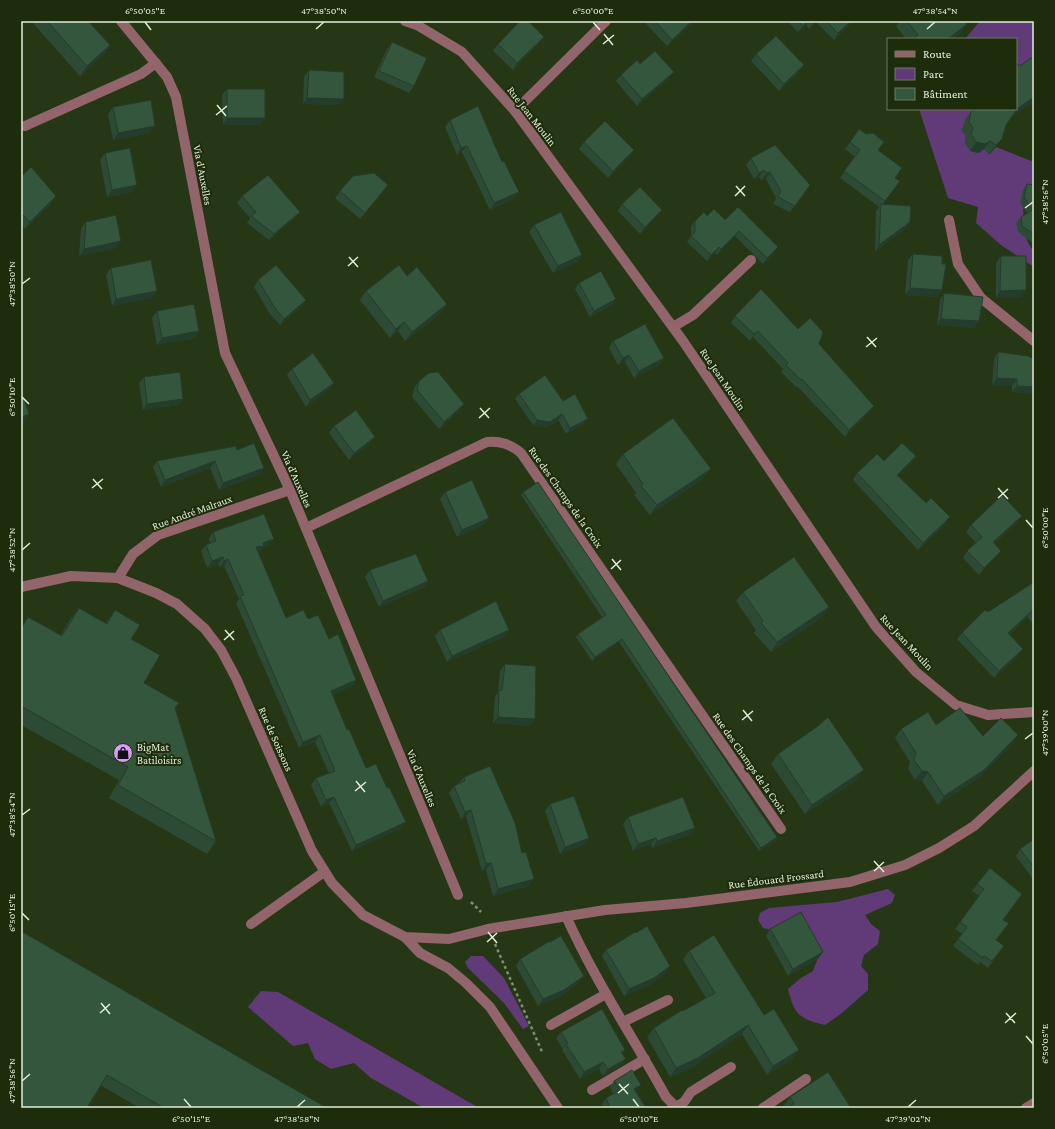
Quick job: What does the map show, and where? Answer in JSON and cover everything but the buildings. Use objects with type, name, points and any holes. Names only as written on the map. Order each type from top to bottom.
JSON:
[{"type":"street","name":"Via d'Auxelles","points":[[121,21],[167,77],[176,97],[225,354],[290,490],[458,895]]},
{"type":"street","name":"Rue Jean Moulin","points":[[405,21],[417,25],[462,52],[515,111],[673,327],[876,628],[916,672],[956,705],[988,715],[1034,712]]},
{"type":"street","points":[[515,111],[606,21]]},
{"type":"street","points":[[25,126],[141,74],[156,63]]},
{"type":"street","points":[[949,220],[958,264],[982,298],[1034,341]]},
{"type":"street","points":[[673,327],[693,315],[751,260]]},
{"type":"street","name":"Rue des Champs de la Croix","points":[[306,528],[487,442],[500,442],[513,446],[521,452],[560,507],[781,829]]},
{"type":"street","name":"Rue André Malraux","points":[[118,578],[133,554],[158,535],[290,490]]},
{"type":"street","name":"Rue de Soissons","points":[[21,587],[70,576],[118,578],[177,604],[205,629],[221,650],[236,678],[312,851],[324,872],[353,906],[363,915],[405,937],[449,939],[488,929]]},
{"type":"street","name":"Rue Édouard Frossard","points":[[488,929],[566,916],[850,882],[905,865],[939,848],[974,826],[1034,771]]},
{"type":"street","points":[[251,924],[324,872]]},
{"type":"street","points":[[566,916],[575,938],[666,1098],[677,1107],[684,1102],[691,1092],[731,1067]]},
{"type":"street","points":[[405,937],[420,953],[448,968],[466,983],[490,1007],[558,1108]]},
{"type":"street","points":[[551,1025],[606,994]]},
{"type":"street","points":[[623,1022],[668,1000]]},
{"type":"street","points":[[592,1090],[645,1059]]},
{"type":"street","points":[[763,1108],[806,1079]]},
{"type":"street","points":[[1026,1108],[1034,1103]]},
{"type":"path","points":[[495,944],[544,1055]]},
{"type":"green space","points":[[980,21],[1034,21],[1034,105],[1017,80],[1017,38],[966,38]]},
{"type":"green space","points":[[919,110],[976,110],[962,130],[966,136],[965,143],[978,153],[984,149],[990,154],[996,147],[1034,162],[1034,192],[1023,210],[1026,238],[1031,248],[1034,249],[1034,267],[1001,245],[976,223],[978,207],[948,198]]},
{"type":"green space","points":[[888,889],[895,895],[892,903],[865,915],[871,924],[880,931],[878,944],[864,955],[861,966],[868,974],[868,990],[842,1013],[825,1025],[804,1018],[799,1014],[793,1005],[788,989],[801,978],[813,971],[819,955],[803,925],[772,930],[763,928],[758,920],[760,913],[769,908],[837,902]]},
{"type":"green space","points":[[471,956],[483,956],[504,978],[529,1026],[523,1029],[504,1003],[468,968],[465,962]]},
{"type":"green space","points":[[261,991],[278,992],[479,1108],[424,1108],[371,1078],[354,1063],[331,1069],[315,1059],[308,1043],[293,1046],[248,1007]]},
{"type":"place","name":"BigMat Batiloisirs","points":[[123,753]]}]
